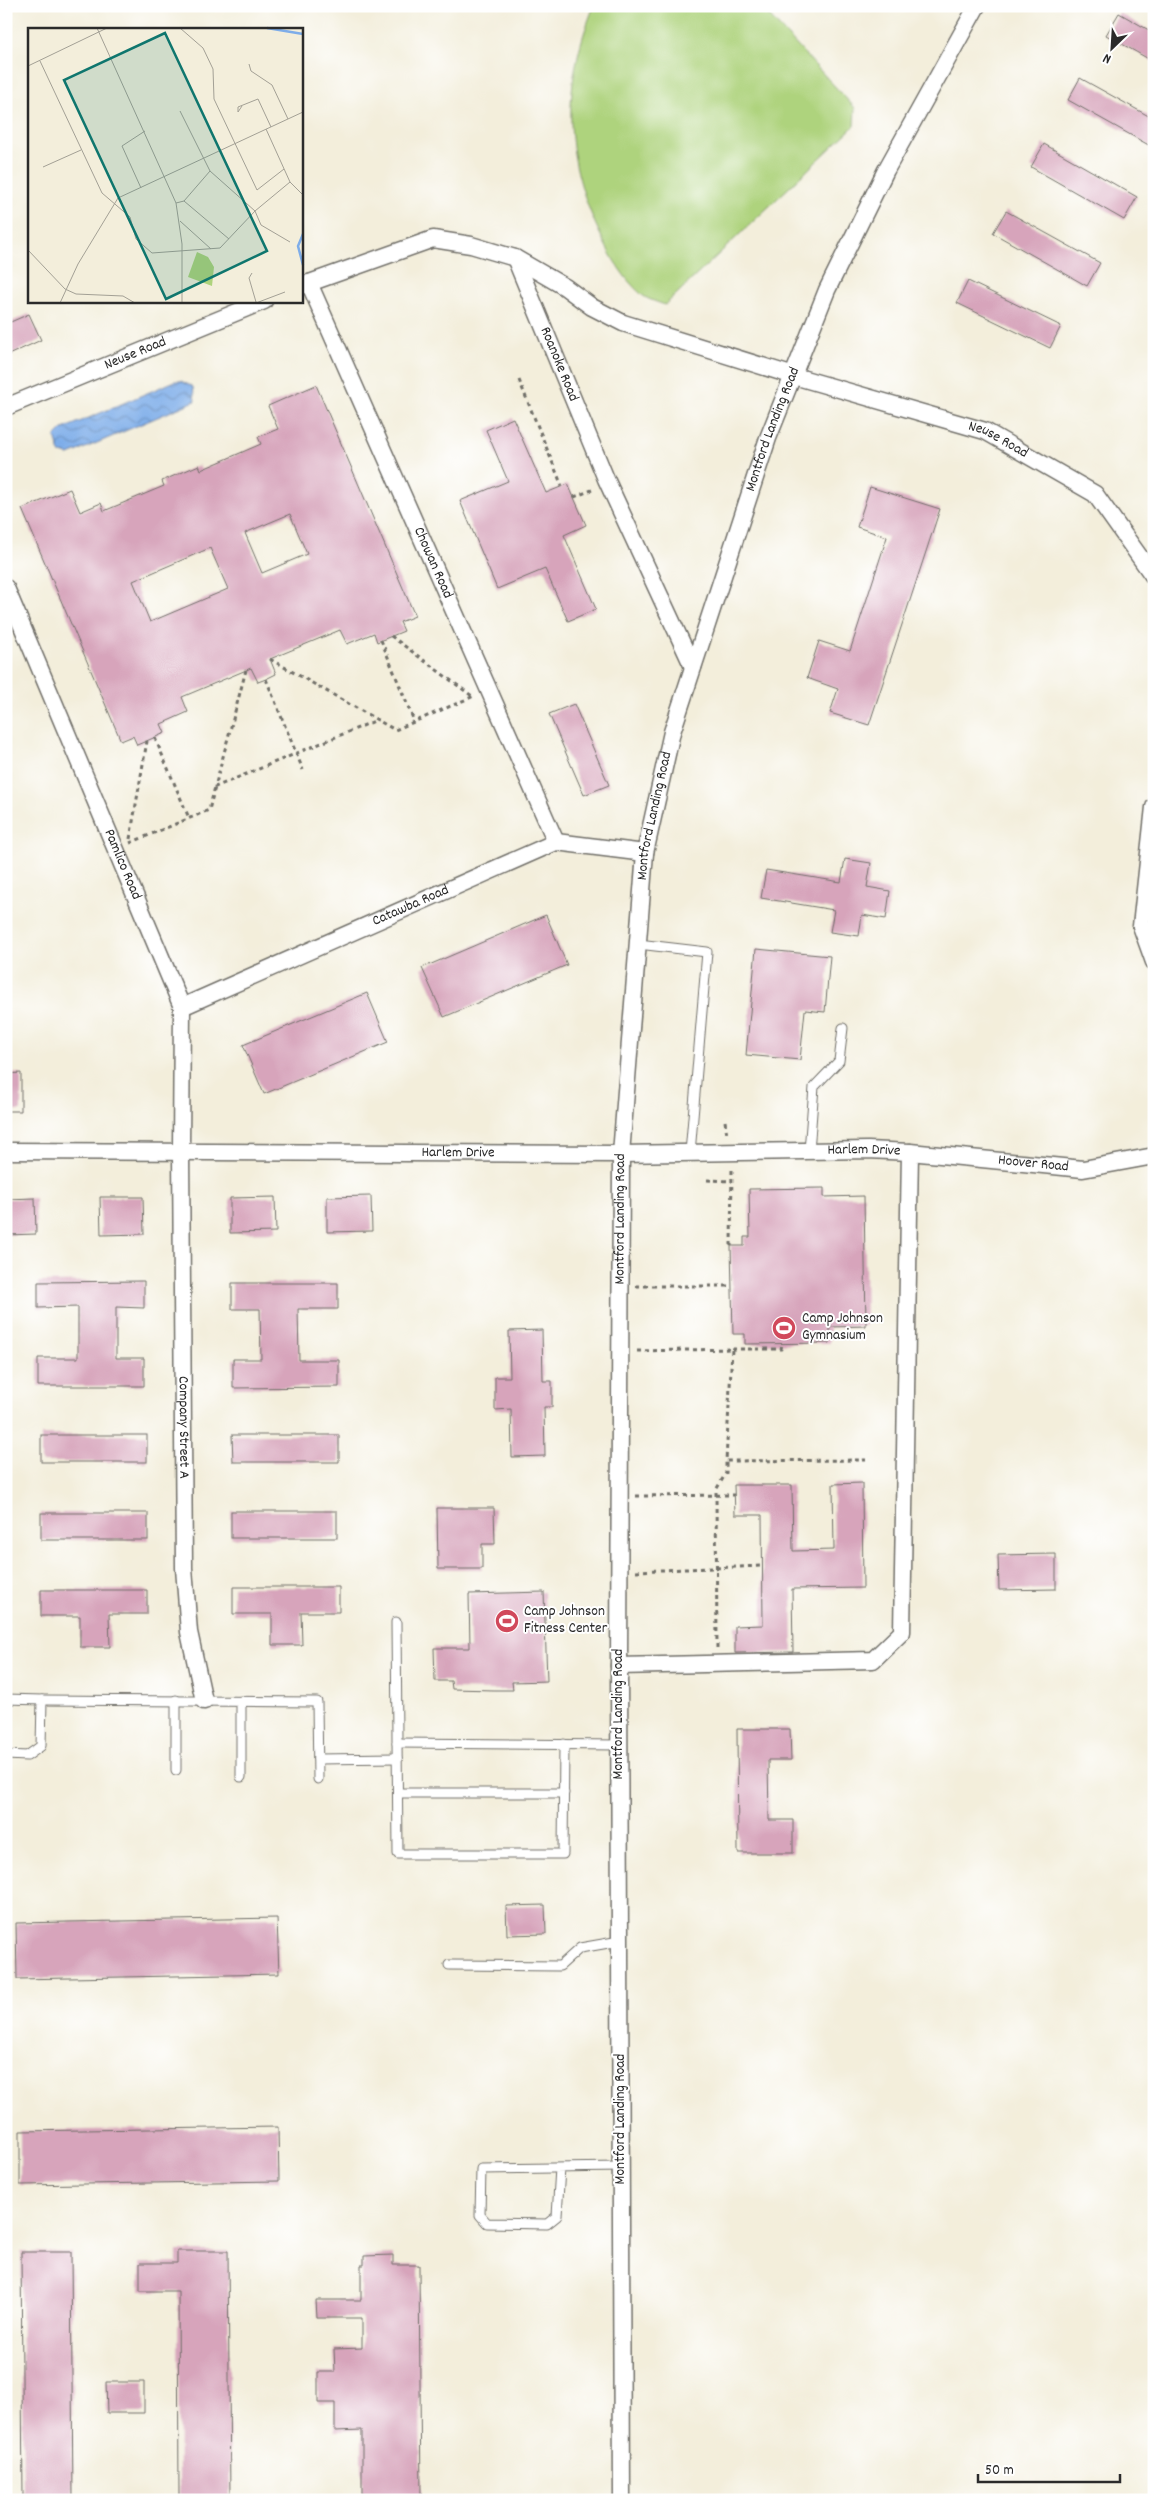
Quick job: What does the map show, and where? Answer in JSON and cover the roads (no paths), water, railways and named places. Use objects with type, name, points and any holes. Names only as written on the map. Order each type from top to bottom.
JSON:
[{"type":"street","name":"Montford Landing Road","points":[[622,2500],[619,1745],[621,1154],[645,853],[672,732],[768,438],[827,290],[886,170],[978,6]]},
{"type":"street","points":[[305,285],[433,239],[471,245],[515,258]]},
{"type":"street","name":"Neuse Road","points":[[515,258],[565,287],[592,307],[623,323],[794,376],[985,430],[1095,494],[1154,578]]},
{"type":"street","name":"Roanoke Road","points":[[515,258],[606,479],[693,667]]},
{"type":"street","name":"Chowan Road","points":[[305,285],[556,842]]},
{"type":"street","name":"Neuse Road","points":[[6,407],[262,302]]},
{"type":"street","name":"Pamlico Road","points":[[6,588],[123,846],[182,1007],[181,1152]]},
{"type":"street","points":[[1154,807],[1142,926],[1154,962]]},
{"type":"street","points":[[556,842],[645,853]]},
{"type":"street","name":"Catawba Road","points":[[182,1007],[556,842]]},
{"type":"street","name":"Harlem Drive","points":[[6,1151],[621,1154],[808,1151],[910,1152]]},
{"type":"street","name":"Company Street A","points":[[181,1152],[184,1568],[189,1632],[204,1701]]},
{"type":"street","points":[[619,1666],[873,1660],[902,1632],[910,1152]]},
{"type":"street","name":"Hoover Road","points":[[910,1152],[1083,1169],[1154,1156]]},
{"type":"lane","points":[[638,944],[707,952],[690,1153]]},
{"type":"lane","points":[[808,1151],[814,1086],[840,1061],[843,1028]]},
{"type":"lane","points":[[396,1622],[398,1854],[563,1854],[564,1744]]},
{"type":"lane","points":[[6,1699],[317,1702],[318,1780]]},
{"type":"lane","points":[[6,1755],[27,1756],[41,1746],[42,1700]]},
{"type":"lane","points":[[176,1700],[176,1770]]},
{"type":"lane","points":[[241,1701],[241,1777]]},
{"type":"lane","points":[[397,1743],[619,1745]]},
{"type":"lane","points":[[318,1759],[397,1758]]},
{"type":"lane","points":[[398,1793],[564,1793]]},
{"type":"lane","points":[[449,1965],[560,1966],[580,1948],[620,1941]]},
{"type":"lane","points":[[560,2168],[557,2216],[548,2224],[487,2223],[480,2216],[481,2169],[621,2167]]},
{"type":"water","points":[[175,381],[181,381],[193,387],[195,401],[69,455],[60,453],[55,437],[63,429]]},
{"type":"place","name":"Camp Johnson Gymnasium","points":[[784,1328]]},
{"type":"place","name":"Camp Johnson Fitness Center","points":[[507,1621]]}]
